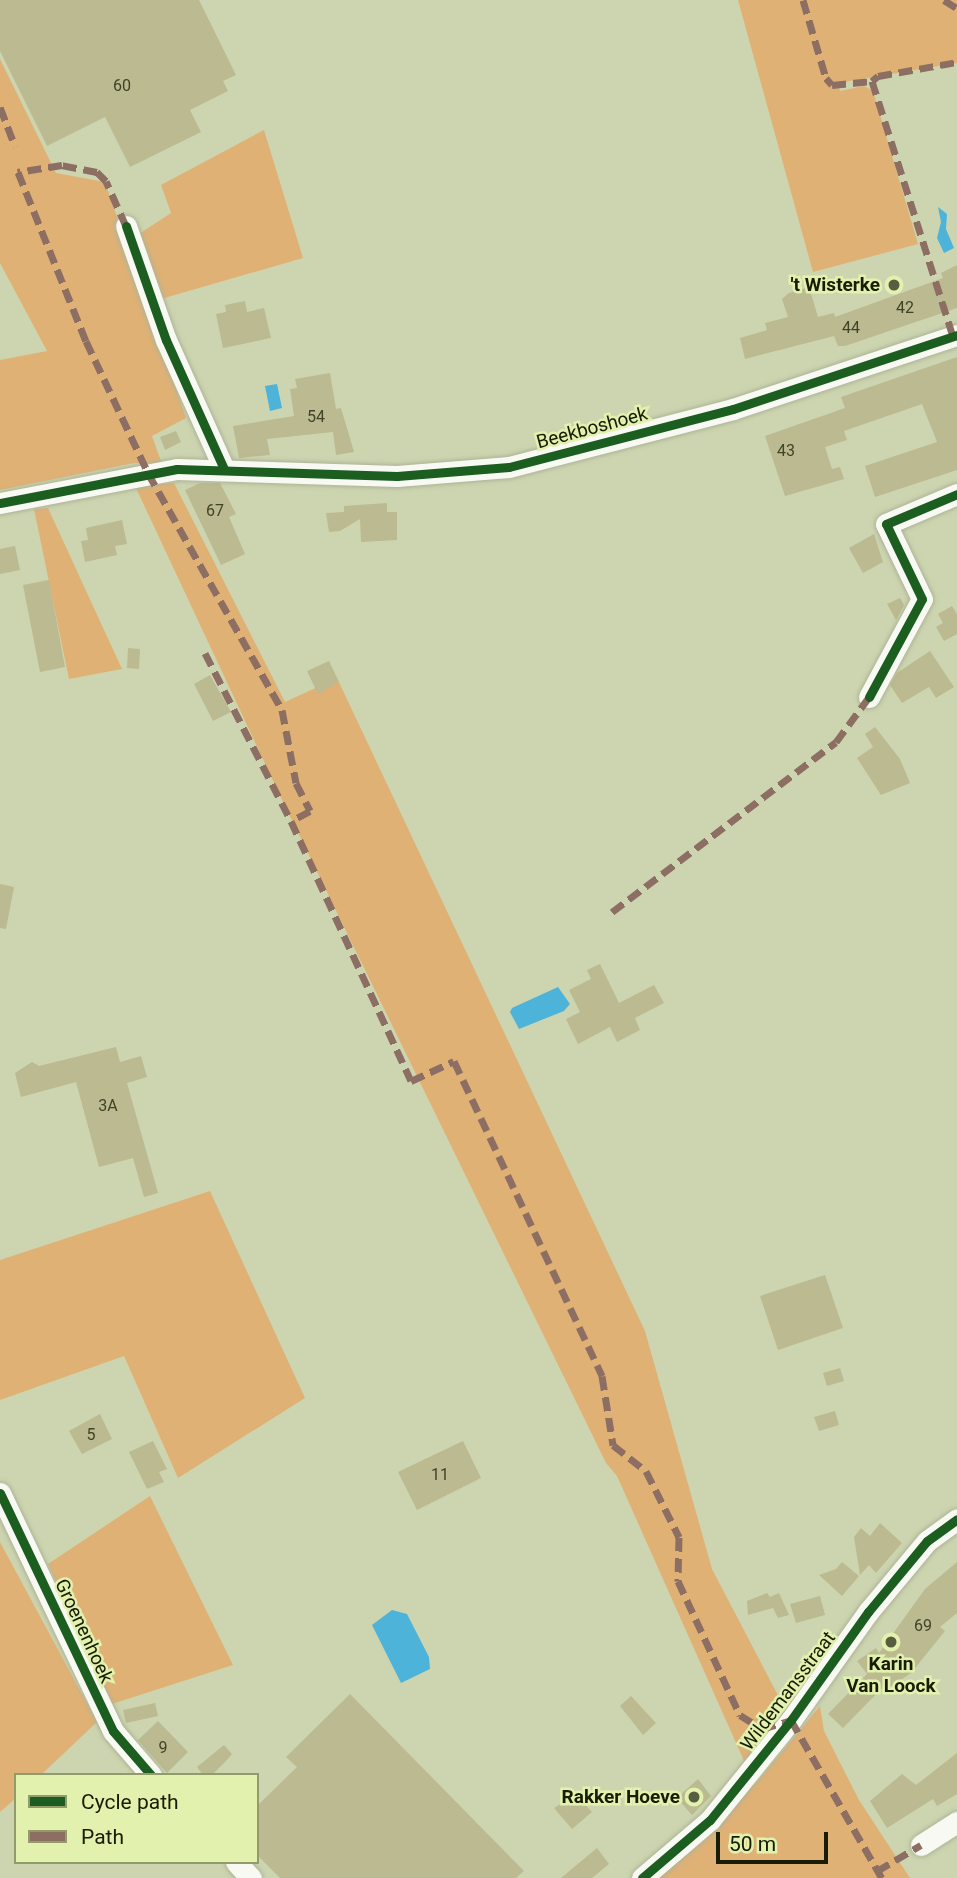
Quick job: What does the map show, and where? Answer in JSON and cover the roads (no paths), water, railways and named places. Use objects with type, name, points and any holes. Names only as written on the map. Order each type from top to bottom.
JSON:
[{"type":"street","points":[[126,226],[166,340],[224,469]]},
{"type":"street","name":"Beekboshoek","points":[[0,503],[167,470],[224,469],[302,477],[442,475],[497,469],[733,409],[957,335]]},
{"type":"street","points":[[869,697],[922,599],[886,524],[957,494]]},
{"type":"street","name":"Groenenhoek","points":[[0,1493],[113,1731],[149,1773]]},
{"type":"street","name":"Wildemansstraat","points":[[642,1878],[710,1820],[790,1720],[868,1612],[927,1541],[957,1519]]},
{"type":"street","points":[[921,1845],[957,1822]]},
{"type":"street","points":[[238,1864],[251,1878]]},
{"type":"water","points":[[938,207],[947,214],[946,229],[954,248],[944,253],[937,238],[941,222]]},
{"type":"water","points":[[277,384],[282,408],[270,411],[265,386]]},
{"type":"water","points":[[558,987],[570,1004],[564,1011],[519,1029],[510,1012],[512,1008]]},
{"type":"water","points":[[392,1610],[407,1614],[429,1657],[430,1669],[401,1683],[372,1625]]},
{"type":"place","name":"'t Wisterke","points":[[894,285]]},
{"type":"place","name":"Karin Van Loock","points":[[891,1642]]},
{"type":"place","name":"Rakker Hoeve","points":[[694,1797]]}]
